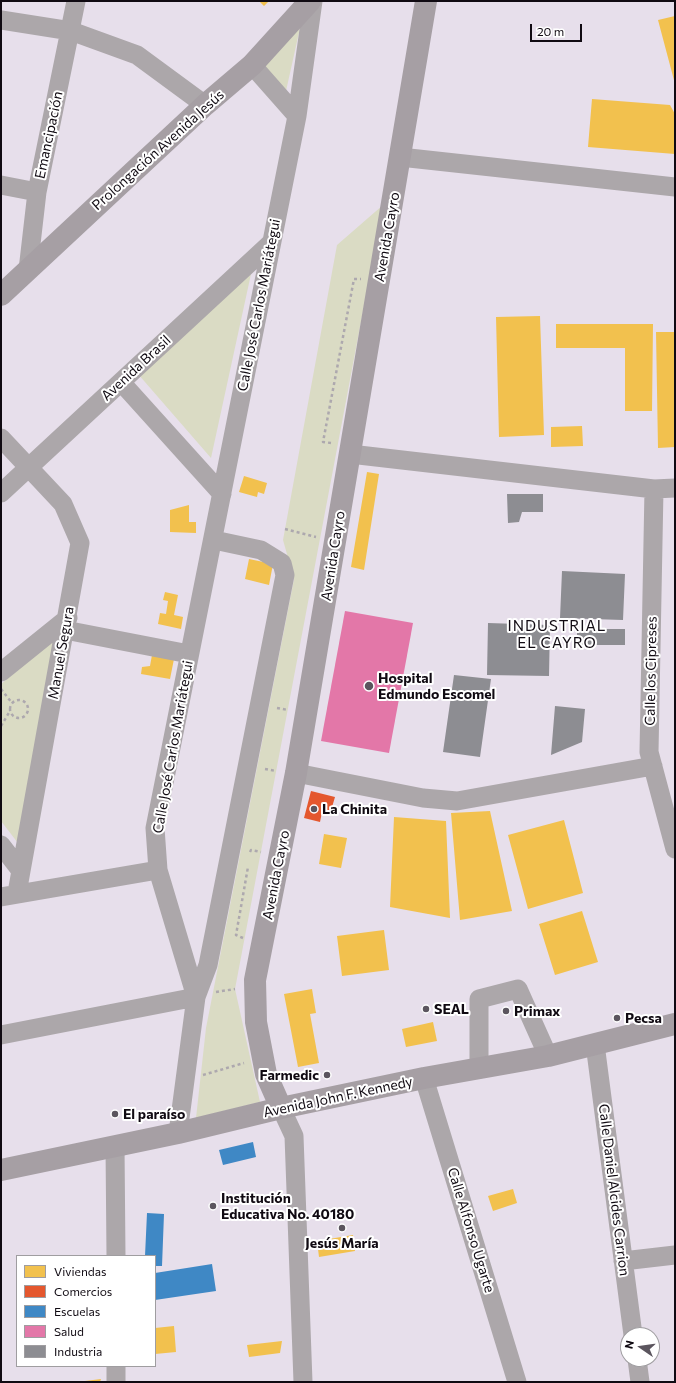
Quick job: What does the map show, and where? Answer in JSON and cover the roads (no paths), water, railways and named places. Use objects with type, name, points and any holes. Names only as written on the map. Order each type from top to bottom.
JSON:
[{"type":"main road","name":"Prolongación Avenida Jesús","points":[[1,295],[205,105],[252,66],[312,1]]},
{"type":"main road","name":"Avenida Cayro","points":[[282,1108],[266,1074],[256,1022],[255,980],[286,772],[350,454],[426,1]]},
{"type":"main road","name":"Avenida John F. Kennedy","points":[[1,1170],[178,1133],[282,1108],[424,1078],[548,1056],[675,1024]]},
{"type":"street","name":"Emancipación","points":[[28,270],[37,192],[71,32],[76,1]]},
{"type":"street","name":"Calle José Carlos Mariátegui","points":[[196,997],[158,870],[155,828],[189,654],[214,540],[297,116],[312,1]]},
{"type":"street","points":[[1,20],[71,32],[137,56],[205,105]]},
{"type":"street","points":[[252,66],[297,116]]},
{"type":"street","points":[[400,157],[675,187]]},
{"type":"street","points":[[1,185],[37,192]]},
{"type":"street","name":"Avenida Brasil","points":[[1,493],[272,242]]},
{"type":"street","points":[[121,382],[222,494]]},
{"type":"street","name":"Manuel Segura","points":[[1,438],[28,469],[63,504],[80,543],[21,871],[9,895]]},
{"type":"street","points":[[350,454],[654,489],[675,488]]},
{"type":"street","name":"Calle los Cipreses","points":[[654,489],[649,752],[675,849]]},
{"type":"street","points":[[178,1133],[196,997],[208,965],[285,575],[282,563],[261,550],[214,540]]},
{"type":"street","points":[[1,672],[66,624],[189,654]]},
{"type":"street","points":[[286,772],[423,798],[457,801],[653,766]]},
{"type":"street","points":[[1,845],[21,871]]},
{"type":"street","points":[[9,895],[158,870]]},
{"type":"street","points":[[478,1069],[479,999],[518,989],[548,1056]]},
{"type":"street","points":[[1,1035],[196,997]]},
{"type":"street","name":"Calle Daniel Alcides Carrion","points":[[595,1044],[622,1261],[632,1327]]},
{"type":"street","name":"Calle Alfonso Ugarte","points":[[424,1078],[517,1382]]},
{"type":"street","points":[[282,1108],[294,1136],[303,1382]]},
{"type":"street","points":[[116,1146],[116,1255]]},
{"type":"street","points":[[622,1261],[675,1255]]},
{"type":"street","points":[[116,1367],[116,1382]]},
{"type":"street","points":[[638,1367],[640,1382]]},
{"type":"place","name":"Hospital Edmundo Escomel","points":[[369,686]]},
{"type":"place","name":"La Chinita","points":[[314,809]]},
{"type":"place","name":"SEAL","points":[[426,1009]]},
{"type":"place","name":"Primax","points":[[506,1011]]},
{"type":"place","name":"Pecsa","points":[[617,1018]]},
{"type":"place","name":"Farmedic","points":[[327,1075]]},
{"type":"place","name":"El paraíso","points":[[115,1114]]},
{"type":"place","name":"Institución Educativa No. 40180","points":[[213,1206]]},
{"type":"place","name":"Jesús María","points":[[342,1228]]},
{"type":"district","name":"INDUSTRIAL EL CAYRO","points":[[557,634]]}]
